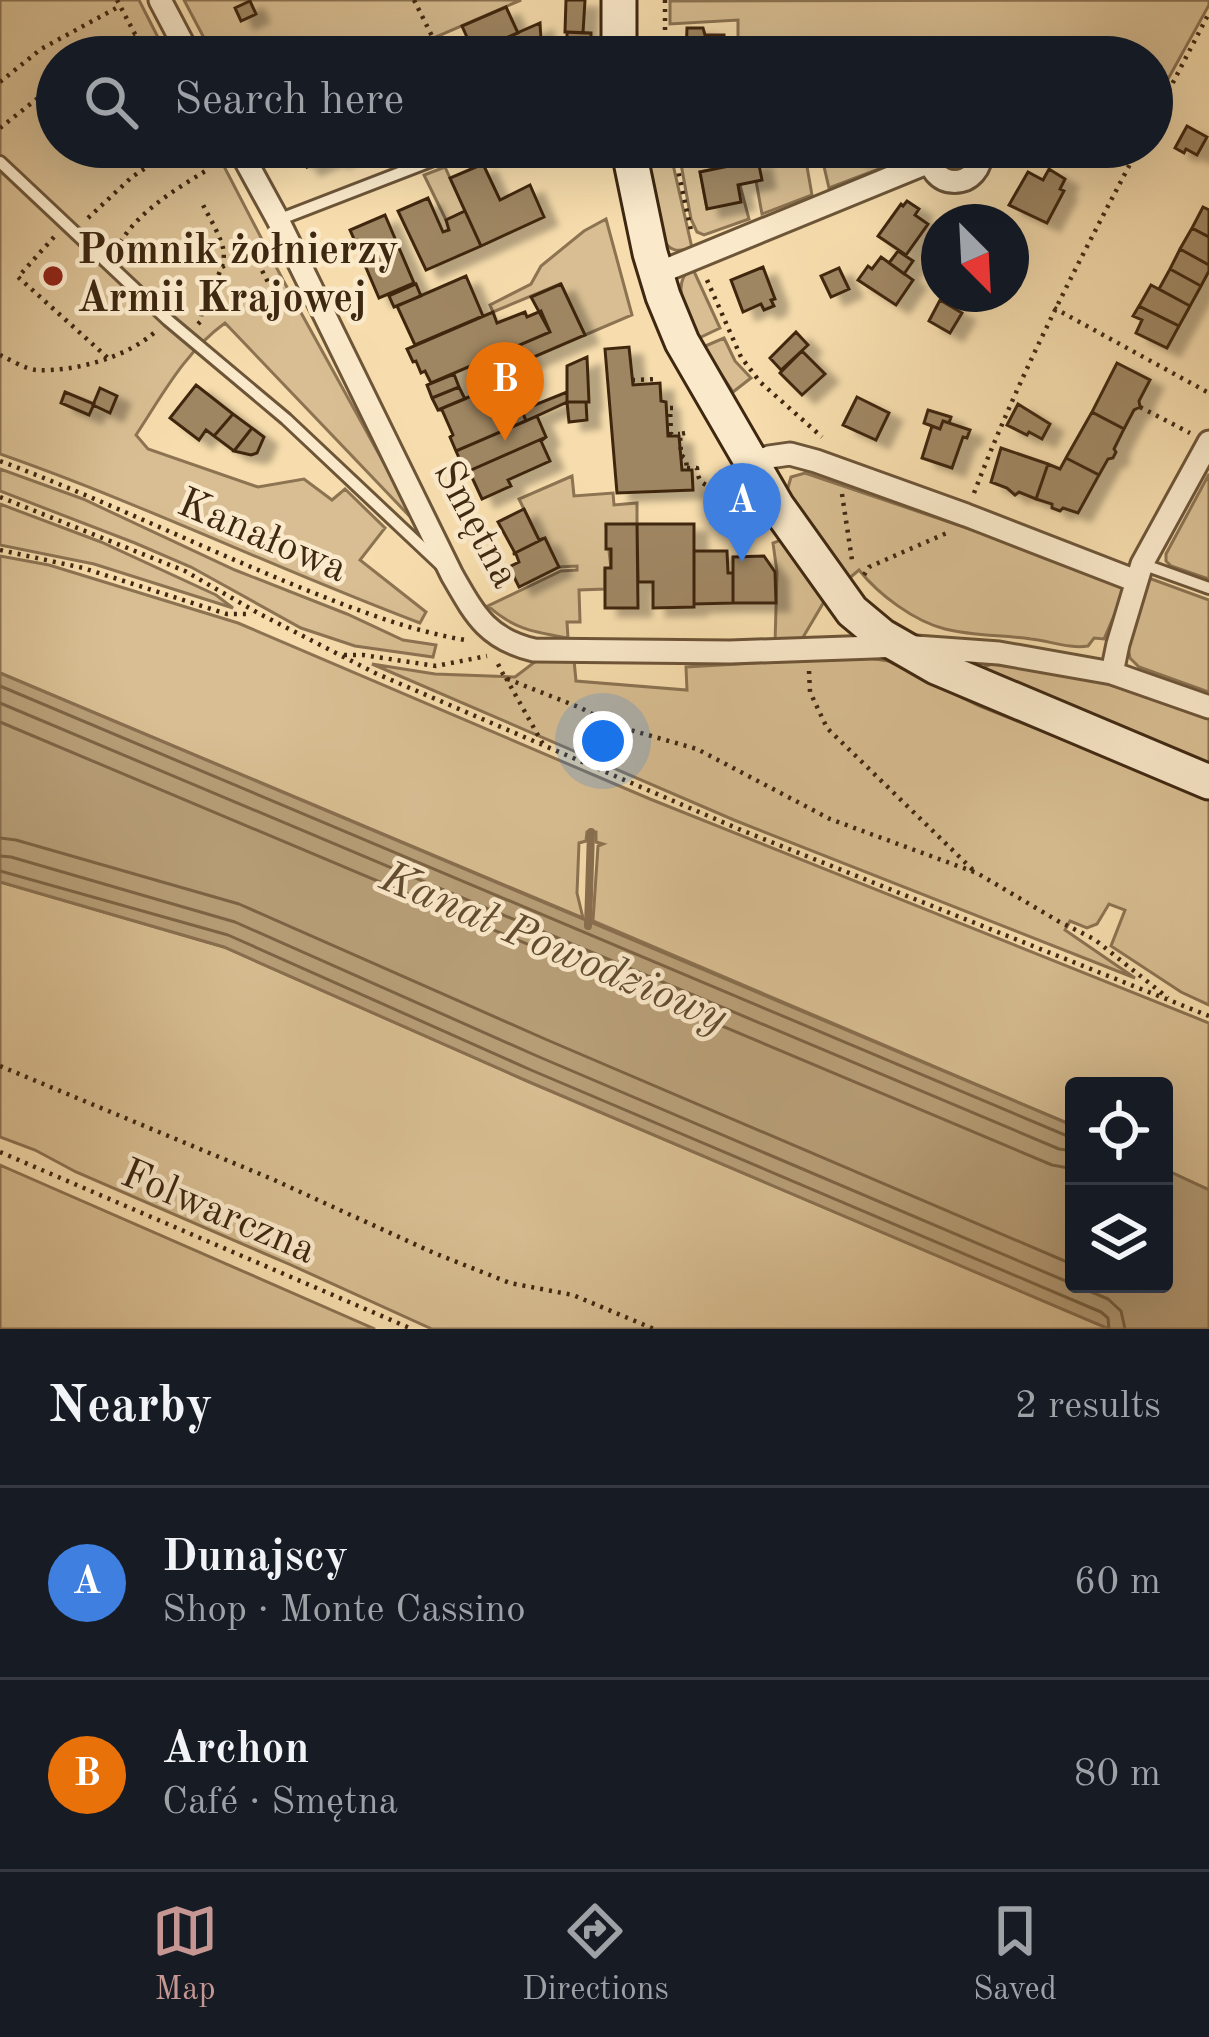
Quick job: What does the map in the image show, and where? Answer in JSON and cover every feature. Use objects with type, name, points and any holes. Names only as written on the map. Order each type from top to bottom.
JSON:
[{"type":"street","points":[[160,0],[179,36]]},
{"type":"street","points":[[619,0],[619,36]]},
{"type":"street","name":"Smętna","points":[[250,168],[452,575],[499,649],[730,652],[902,646],[999,653],[1112,673],[1209,707]]},
{"type":"street","points":[[633,168],[656,274],[682,342],[751,464],[848,606],[882,636],[936,667],[1209,782]]},
{"type":"street","points":[[656,274],[899,168]]},
{"type":"street","points":[[932,168],[946,181],[963,181],[978,168]]},
{"type":"street","points":[[1112,673],[1139,573],[1204,440]]},
{"type":"street","points":[[751,464],[790,454],[1139,573]]},
{"type":"lane","points":[[0,162],[168,320],[286,418],[452,575]]},
{"type":"lane","points":[[278,220],[413,168]]},
{"type":"lane","points":[[1139,573],[1209,588]]},
{"type":"path","points":[[414,0],[433,35]]},
{"type":"path","points":[[665,0],[665,36]]},
{"type":"path","points":[[63,36],[119,3],[135,35]]},
{"type":"path","points":[[1173,83],[1209,14]]},
{"type":"path","points":[[0,82],[36,53]]},
{"type":"path","points":[[0,128],[36,99]]},
{"type":"path","points":[[108,358],[18,277],[146,168]]},
{"type":"path","points":[[107,260],[122,235],[165,196],[206,168]]},
{"type":"path","points":[[678,168],[697,256],[741,357],[760,382],[826,440]]},
{"type":"path","points":[[846,472],[841,485],[860,580],[869,567],[945,536],[966,515],[1006,410],[1128,168]]},
{"type":"path","points":[[201,321],[200,306],[222,267],[224,250],[202,203]]},
{"type":"path","points":[[222,267],[253,253],[270,286]]},
{"type":"path","points":[[1054,308],[1209,393]]},
{"type":"path","points":[[0,355],[33,370],[108,358],[140,346],[168,320]]},
{"type":"path","points":[[632,380],[659,379]]},
{"type":"path","points":[[1140,407],[1204,440]]},
{"type":"path","points":[[670,408],[671,435],[682,434],[681,455],[687,469],[697,468],[702,484],[716,489]]},
{"type":"path","name":"Kanałowa","points":[[0,461],[76,489],[261,572],[418,632],[499,649]]},
{"type":"path","points":[[0,497],[184,572],[338,656],[544,746],[741,830],[1209,1016]]},
{"type":"path","points":[[0,550],[83,568],[227,614],[258,614]]},
{"type":"path","points":[[338,656],[436,666],[499,649],[506,678],[544,746]]},
{"type":"path","points":[[506,678],[613,725],[698,749],[830,819],[977,874],[1094,939],[1172,1001]]},
{"type":"path","points":[[809,680],[827,728],[977,874]]},
{"type":"path","points":[[0,1066],[453,1261],[510,1283],[573,1295],[654,1329]]},
{"type":"path","name":"Folwarczna","points":[[0,1152],[412,1329]]},
{"type":"shaded area","points":[[0,0],[139,0],[157,36],[36,36],[36,168],[225,168],[418,525],[225,323],[186,360],[136,435],[148,449],[258,487],[304,479],[332,500],[345,489],[385,528],[360,560],[426,612],[420,623],[0,454]]},
{"type":"shaded area","points":[[184,0],[521,0],[438,36],[203,36]]},
{"type":"shaded area","points":[[1209,0],[1209,5],[1173,70],[1173,36],[738,36],[738,20],[670,24],[670,1]]},
{"type":"shaded area","points":[[445,168],[465,211],[446,220],[424,175]]},
{"type":"shaded area","points":[[648,168],[674,168],[692,248],[675,250],[663,239]]},
{"type":"shaded area","points":[[682,168],[719,168],[700,172],[707,208],[740,185],[749,219],[704,235],[691,219]]},
{"type":"shaded area","points":[[757,168],[807,168],[812,195],[762,214]]},
{"type":"shaded area","points":[[824,168],[882,168],[829,188]]},
{"type":"shaded area","points":[[606,219],[632,315],[585,335],[560,284],[493,312],[490,305],[531,284],[541,266]]},
{"type":"shaded area","points":[[692,267],[720,328],[699,338],[681,291]]},
{"type":"shaded area","points":[[724,338],[735,361],[751,378],[733,392],[703,347]]},
{"type":"shaded area","points":[[0,469],[83,499],[235,570],[403,640],[436,645],[433,657],[355,646],[301,628],[191,567],[0,491]]},
{"type":"shaded area","points":[[805,473],[1113,578],[1123,595],[1104,639],[1074,646],[945,629],[898,606],[859,570],[846,581],[787,491],[791,477]]},
{"type":"shaded area","points":[[1209,474],[1209,579],[1171,566],[1166,554]]},
{"type":"shaded area","points":[[572,476],[574,496],[613,493],[614,505],[637,503],[637,524],[606,525],[611,568],[605,569],[605,589],[579,590],[580,622],[567,622],[568,638],[516,625],[488,606],[561,571],[577,570],[577,566],[559,567],[519,499]]},
{"type":"shaded area","points":[[0,504],[101,542],[216,595],[233,608],[94,564],[0,545]]},
{"type":"shaded area","points":[[781,540],[825,600],[799,644],[775,644],[773,543]]},
{"type":"shaded area","points":[[0,556],[49,565],[238,623],[650,799],[1209,1023],[1209,1190],[1173,1173],[1173,1077],[1065,1077],[1065,1122],[593,921],[598,846],[603,844],[596,842],[596,832],[587,832],[586,841],[579,843],[577,893],[583,918],[0,673]]},
{"type":"shaded area","points":[[1146,577],[1209,600],[1209,692],[1139,667],[1130,658],[1128,647]]},
{"type":"shaded area","points":[[863,657],[888,661],[979,706],[1209,797],[1209,1005],[1111,946],[1125,910],[1109,904],[1097,924],[1087,928],[1070,921],[1065,930],[1135,978],[734,820],[372,664],[435,674],[515,677],[540,658],[574,660],[576,681],[687,690],[686,667]]},
{"type":"shaded area","points":[[991,664],[1086,677],[1209,716],[1209,770],[983,674]]},
{"type":"shaded area","points":[[0,882],[224,947],[1110,1329],[432,1329],[0,1137]]},
{"type":"shaded area","points":[[0,1165],[9,1169],[375,1329],[0,1329]]},
{"type":"water","name":"Kanał Powodziowy","points":[[0,673],[1065,1122],[1065,1293],[1173,1293],[1173,1173],[1209,1190],[1209,1329],[1109,1329],[224,947],[0,882]]},
{"type":"building","points":[[566,0],[585,0],[583,33],[565,32]]},
{"type":"building","points":[[250,1],[256,14],[241,21],[235,8]]},
{"type":"building","points":[[506,7],[518,33],[467,36],[462,26]]},
{"type":"building","points":[[540,23],[541,36],[510,36]]},
{"type":"building","points":[[687,28],[724,35],[724,36],[687,36]]},
{"type":"building","points":[[1187,126],[1207,137],[1197,155],[1175,148]]},
{"type":"building","points":[[485,168],[500,200],[530,185],[544,217],[481,246],[450,178]]},
{"type":"building","points":[[760,168],[762,180],[738,185],[741,202],[707,209],[700,172]]},
{"type":"building","points":[[1049,169],[1065,179],[1060,189],[1064,191],[1047,223],[1029,214],[1029,204],[1010,204],[1028,172],[1043,180]]},
{"type":"building","points":[[428,198],[443,232],[449,230],[446,220],[465,211],[481,246],[426,270],[398,211]]},
{"type":"building","points":[[907,201],[919,209],[915,215],[921,219],[921,234],[906,255],[878,236]]},
{"type":"building","points":[[1203,207],[1209,210],[1209,237],[1192,228]]},
{"type":"building","points":[[385,215],[414,283],[379,298],[364,263],[371,260],[364,245],[358,248],[350,230]]},
{"type":"building","points":[[1192,228],[1209,237],[1209,265],[1180,249]]},
{"type":"building","points":[[1180,249],[1209,265],[1201,286],[1170,269]]},
{"type":"building","points":[[898,251],[913,261],[904,274],[889,263]]},
{"type":"building","points":[[881,257],[913,280],[896,305],[858,280]]},
{"type":"building","points":[[763,267],[774,306],[764,310],[761,304],[743,312],[731,280]]},
{"type":"building","points":[[839,268],[849,289],[831,297],[821,276]]},
{"type":"building","points":[[1170,269],[1201,286],[1190,306],[1159,289]]},
{"type":"building","points":[[466,276],[483,316],[415,345],[397,306]]},
{"type":"building","points":[[416,284],[421,296],[394,307],[389,296]]},
{"type":"building","points":[[561,284],[585,335],[513,366],[511,361],[489,371],[480,362],[550,332],[531,297]]},
{"type":"building","points":[[1151,285],[1190,306],[1179,326],[1139,306]]},
{"type":"building","points":[[1139,306],[1179,326],[1167,348],[1136,333],[1142,320],[1133,316]]},
{"type":"building","points":[[541,311],[550,332],[431,383],[407,349],[493,312],[497,323]]},
{"type":"building","points":[[934,312],[962,313],[950,333],[929,321]]},
{"type":"building","points":[[796,332],[808,345],[781,370],[770,358]]},
{"type":"building","points":[[629,347],[633,385],[660,383],[668,436],[679,436],[682,470],[692,470],[693,490],[617,493],[605,349]]},
{"type":"building","points":[[802,351],[825,374],[802,395],[780,373]]},
{"type":"building","points":[[587,357],[589,402],[567,402],[567,366]]},
{"type":"building","points":[[1117,363],[1150,380],[1140,407],[1124,429],[1092,412]]},
{"type":"building","points":[[454,374],[459,387],[432,398],[427,385]]},
{"type":"building","points":[[509,380],[526,421],[456,451],[453,435],[438,410]]},
{"type":"building","points":[[196,385],[233,414],[214,436],[206,430],[199,440],[170,418]]},
{"type":"building","points":[[459,387],[465,399],[438,410],[432,398]]},
{"type":"building","points":[[100,388],[117,396],[110,413],[93,405]]},
{"type":"building","points":[[65,392],[94,404],[89,415],[61,403]]},
{"type":"building","points":[[567,392],[567,402],[526,421],[522,410]]},
{"type":"building","points":[[857,397],[889,413],[876,440],[843,425]]},
{"type":"building","points":[[567,402],[586,402],[587,420],[569,422]]},
{"type":"building","points":[[1018,404],[1050,424],[1042,439],[1007,425]]},
{"type":"building","points":[[928,410],[951,417],[949,423],[943,421],[940,429],[924,423]]},
{"type":"building","points":[[1092,412],[1124,429],[1113,458],[1099,475],[1066,458]]},
{"type":"building","points":[[233,414],[252,428],[234,451],[214,436]]},
{"type":"building","points":[[537,416],[546,437],[469,471],[464,469],[456,451]]},
{"type":"building","points":[[943,421],[970,430],[952,468],[922,458],[932,426],[940,429]]},
{"type":"building","points":[[252,428],[264,437],[257,453],[234,451]]},
{"type":"building","points":[[546,437],[541,441],[550,461],[508,480],[511,486],[482,499],[469,471]]},
{"type":"building","points":[[1001,448],[1048,464],[1036,499],[1019,492],[1015,495],[991,482]]},
{"type":"building","points":[[1066,458],[1099,475],[1078,513],[1060,511],[1036,499],[1048,464],[1060,469]]},
{"type":"building","points":[[524,509],[539,540],[545,538],[515,553],[498,522]]},
{"type":"building","points":[[606,524],[637,524],[638,608],[605,608],[605,568],[611,568]]},
{"type":"building","points":[[637,524],[694,524],[694,607],[653,608],[653,582],[638,582]]},
{"type":"building","points":[[545,538],[559,567],[519,587],[509,567],[519,562],[513,554]]},
{"type":"building","points":[[694,551],[727,551],[733,603],[694,604]]},
{"type":"building","points":[[764,556],[775,572],[776,603],[733,603],[733,557]]},
{"type":"waterway","name":"Kanał Powodziowy","points":[[588,926],[591,832]]},
{"type":"place","name":"Pomnik żołnierzy Armii Krajowej","points":[[53,276]]},
{"type":"place","name":"Archon","points":[[505,441]]},
{"type":"place","name":"Dunajscy","points":[[742,562]]}]
